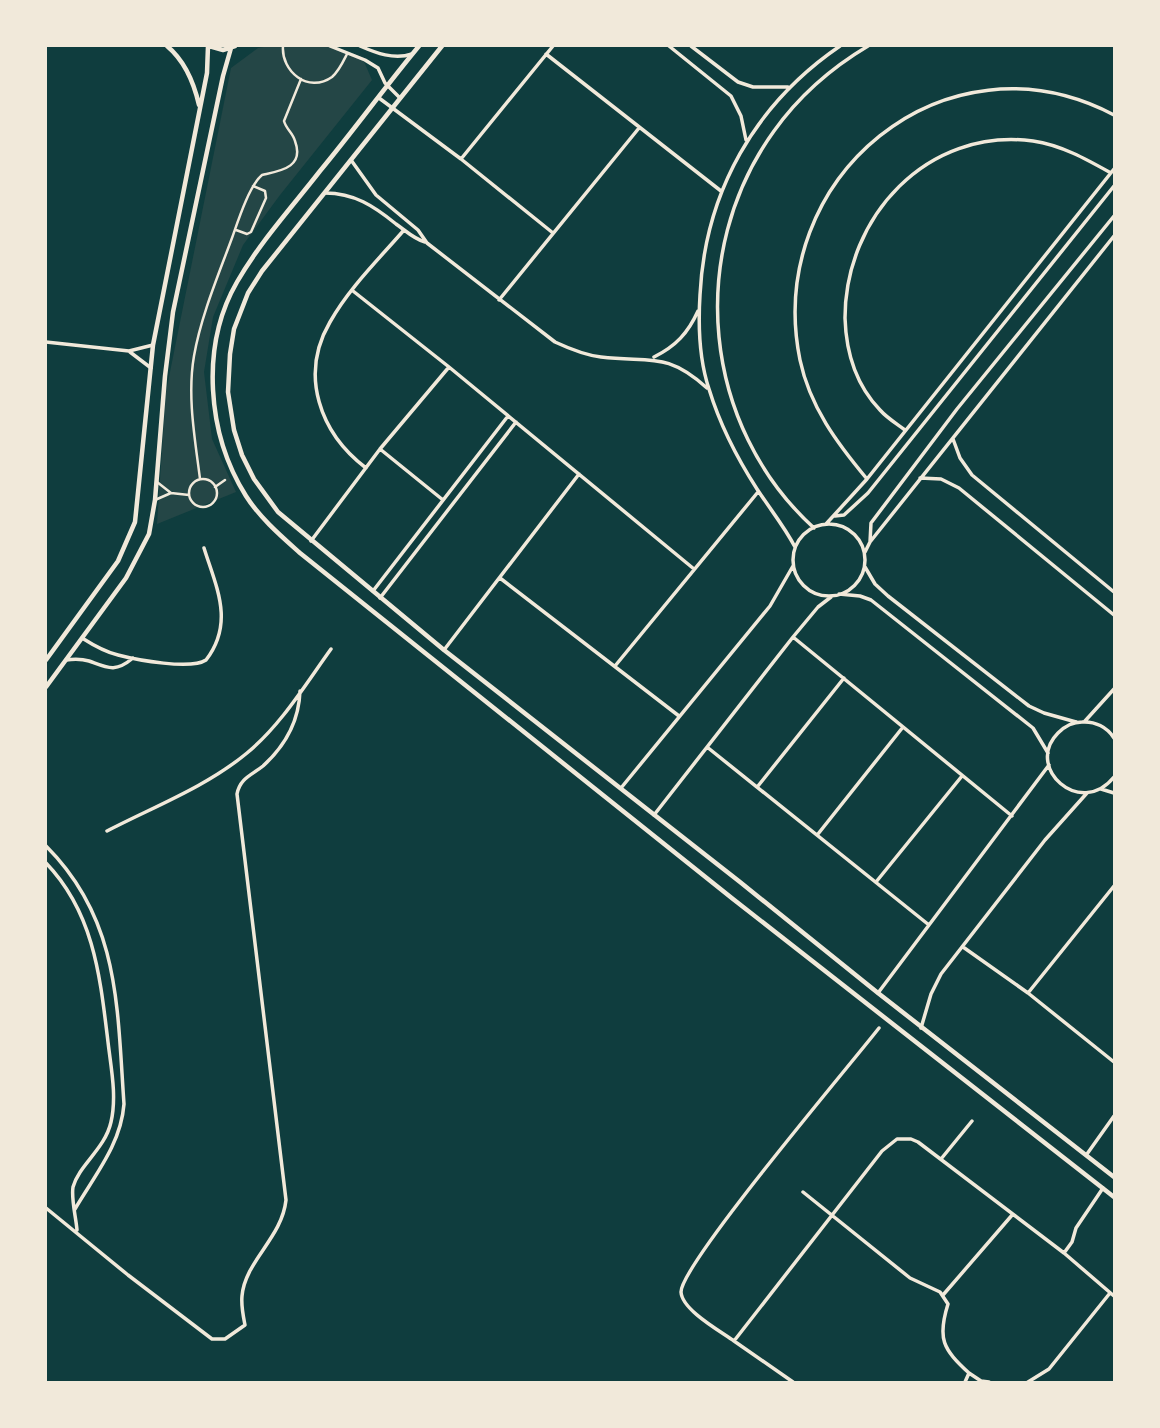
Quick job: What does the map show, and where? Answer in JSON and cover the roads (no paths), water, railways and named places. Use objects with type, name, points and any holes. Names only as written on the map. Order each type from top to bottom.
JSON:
[{"type":"street","points":[[167,46],[190,76],[200,110]]},
{"type":"street","points":[[46,660],[102,584],[131,535],[138,507],[153,345],[209,63],[209,46],[223,50],[233,47]]},
{"type":"street","points":[[283,46],[287,68],[301,79],[314,82],[328,79],[338,70],[348,53]]},
{"type":"street","points":[[330,46],[378,68],[388,86],[400,98]]},
{"type":"street","points":[[360,46],[394,56],[412,54]]},
{"type":"street","points":[[419,46],[266,239],[236,283],[225,307],[213,359],[216,416],[232,469],[247,498],[284,539],[311,562],[809,959],[1115,1197]]},
{"type":"street","points":[[442,46],[262,271],[248,293],[234,329],[229,366],[232,417],[238,443],[261,491],[278,512],[311,541],[444,650],[921,1028],[1115,1177]]},
{"type":"street","points":[[461,159],[553,46]]},
{"type":"street","points":[[669,46],[731,96],[741,116],[746,142]]},
{"type":"street","points":[[691,46],[745,85],[760,88],[790,87]]},
{"type":"street","points":[[825,46],[832,51]]},
{"type":"street","points":[[795,547],[783,524],[732,448],[709,390],[699,335],[699,309],[704,257],[721,191],[746,142],[765,114],[790,87],[840,46]]},
{"type":"street","points":[[814,527],[791,505],[768,474],[746,438],[734,410],[725,380],[718,339],[718,277],[726,236],[739,197],[766,142],[806,92],[868,46]]},
{"type":"street","points":[[46,687],[136,563],[149,534],[157,482],[173,312],[223,76],[233,47]]},
{"type":"street","points":[[362,59],[367,49]]},
{"type":"street","points":[[546,54],[721,191]]},
{"type":"street","points":[[200,479],[193,415],[194,356],[208,304],[253,186],[262,175],[284,171],[295,159],[297,144],[285,121],[301,79]]},
{"type":"street","points":[[867,479],[836,442],[818,412],[805,379],[797,344],[796,293],[800,263],[814,219],[828,193],[847,168],[882,135],[902,120],[947,99],[990,90],[1030,90],[1069,97],[1115,115]]},
{"type":"street","points":[[379,98],[553,233]]},
{"type":"street","points":[[499,300],[639,128]]},
{"type":"street","points":[[826,524],[867,479],[1113,171],[1057,147],[1032,141],[1007,140],[953,151],[927,164],[904,181],[884,203],[870,222],[851,264],[846,287],[846,332],[849,354],[867,394],[881,411],[905,430]]},
{"type":"street","points":[[351,160],[376,195],[414,226],[427,243],[555,342],[598,357],[652,358],[684,370],[709,390]]},
{"type":"street","points":[[235,230],[251,233],[266,198],[265,191],[253,186]]},
{"type":"street","points":[[834,516],[844,515],[868,493],[1115,186]]},
{"type":"street","points":[[324,193],[341,194],[365,202],[416,239],[427,243]]},
{"type":"street","points":[[870,542],[871,523],[957,410],[1115,216]]},
{"type":"street","points":[[366,468],[337,442],[323,417],[316,389],[317,361],[324,334],[338,308],[404,230]]},
{"type":"street","points":[[864,552],[920,478],[1115,236]]},
{"type":"street","points":[[353,291],[694,569]]},
{"type":"street","points":[[652,358],[669,350],[682,338],[699,309]]},
{"type":"street","points":[[46,342],[129,351],[153,345]]},
{"type":"street","points":[[129,351],[151,368]]},
{"type":"street","points":[[311,541],[380,449],[449,367]]},
{"type":"street","points":[[372,592],[508,416]]},
{"type":"street","points":[[380,598],[516,422]]},
{"type":"street","points":[[953,439],[960,458],[972,475],[1115,592]]},
{"type":"street","points":[[380,449],[443,500]]},
{"type":"street","points":[[444,650],[579,474]]},
{"type":"street","points":[[920,478],[941,479],[959,488],[1115,615]]},
{"type":"street","points":[[155,500],[171,493],[189,495],[197,505],[206,506],[214,501],[215,487],[209,481],[200,479],[190,486],[189,495]]},
{"type":"street","points":[[215,487],[226,480]]},
{"type":"street","points":[[157,482],[171,493]]},
{"type":"street","points":[[615,666],[759,491]]},
{"type":"street","points":[[621,788],[770,606],[793,566],[795,547],[803,536],[814,527],[826,524],[847,529],[858,539],[864,552],[865,566],[875,584],[888,596],[1029,706],[1076,722]]},
{"type":"street","points":[[82,638],[108,652],[133,658],[194,665],[206,660],[221,630],[223,614],[204,548]]},
{"type":"street","points":[[793,566],[803,586],[816,594],[831,597]]},
{"type":"street","points":[[654,815],[818,607],[856,584],[865,566]]},
{"type":"street","points":[[500,578],[680,716]]},
{"type":"street","points":[[839,594],[871,600],[1033,728],[1048,753]]},
{"type":"street","points":[[793,637],[1012,816]]},
{"type":"street","points":[[107,831],[201,783],[245,755],[274,726],[331,649]]},
{"type":"street","points":[[66,660],[85,660],[110,669],[133,658]]},
{"type":"street","points":[[758,786],[844,678]]},
{"type":"street","points":[[1085,721],[1115,689]]},
{"type":"street","points":[[46,1208],[212,1339],[225,1339],[245,1325],[242,1306],[244,1285],[281,1222],[286,1200],[237,794],[241,783],[270,759],[288,736],[297,714],[300,691]]},
{"type":"street","points":[[1115,738],[1104,727],[1085,721],[1076,722],[1060,730],[1050,744],[1048,753],[1049,765],[1059,783],[1067,789],[1087,793],[1101,789],[1115,777]]},
{"type":"street","points":[[817,834],[903,727]]},
{"type":"street","points":[[707,747],[929,925]]},
{"type":"street","points":[[877,993],[1049,765]]},
{"type":"street","points":[[876,882],[962,776]]},
{"type":"street","points":[[1101,789],[1115,793]]},
{"type":"street","points":[[921,1028],[935,984],[1045,840],[1087,793]]},
{"type":"street","points":[[46,846],[75,879],[88,900],[106,946],[116,994],[123,1116],[113,1147],[75,1209]]},
{"type":"street","points":[[46,863],[66,887],[91,938],[102,993],[112,1072],[113,1098],[108,1131],[73,1189],[77,1231]]},
{"type":"street","points":[[1028,993],[1115,886]]},
{"type":"street","points":[[1110,892],[1115,896]]},
{"type":"street","points":[[963,947],[1028,993],[1115,1062]]},
{"type":"street","points":[[793,1382],[690,1309],[682,1298],[682,1285],[722,1224],[879,1028]]},
{"type":"street","points":[[1087,1154],[1115,1116]]},
{"type":"street","points":[[941,1159],[972,1121]]},
{"type":"street","points":[[734,1341],[890,1142],[897,1139],[911,1139],[941,1159],[1064,1253],[1115,1296]]},
{"type":"street","points":[[1064,1253],[1072,1242],[1076,1228],[1103,1188]]},
{"type":"street","points":[[803,1192],[911,1278],[943,1295],[948,1304],[942,1325],[948,1352],[969,1373],[989,1382]]},
{"type":"street","points":[[943,1295],[1013,1214]]},
{"type":"street","points":[[1028,1382],[1049,1369],[1110,1293]]},
{"type":"street","points":[[965,1382],[969,1373]]}]
